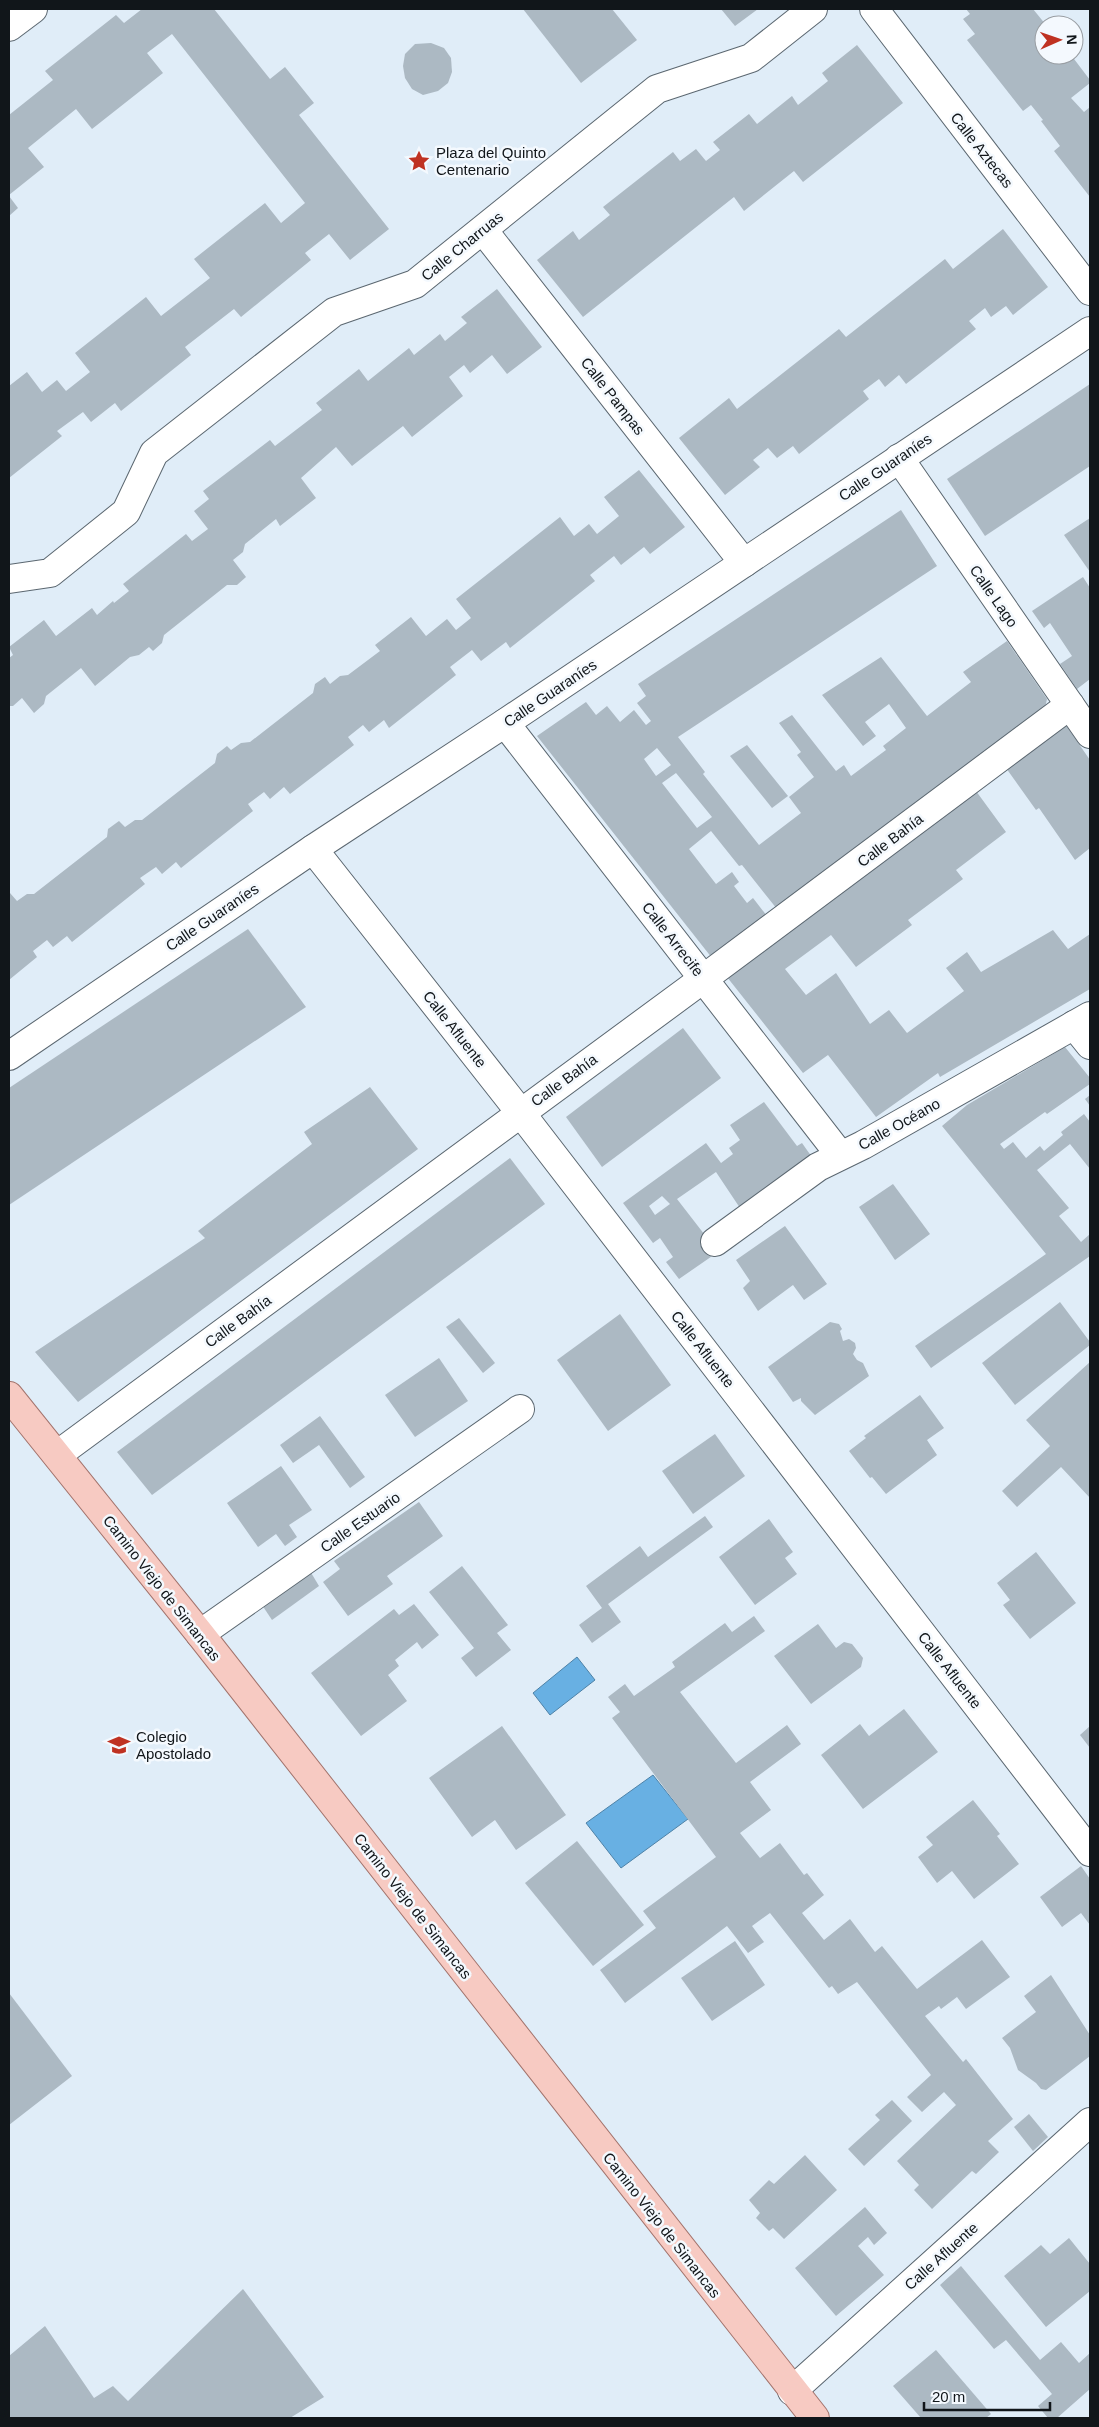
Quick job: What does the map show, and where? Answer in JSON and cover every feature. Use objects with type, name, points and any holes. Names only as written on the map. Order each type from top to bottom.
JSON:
[{"type":"main road","name":"Camino Viejo de Simancas","points":[[9,1396],[200,1634],[815,2418]]},
{"type":"street","points":[[9,27],[33,9]]},
{"type":"street","name":"Calle Charruas","points":[[9,579],[50,573],[126,512],[154,453],[334,312],[415,284],[657,89],[751,58],[813,9]]},
{"type":"street","name":"Calle Aztecas","points":[[874,9],[1090,291]]},
{"type":"street","name":"Calle Pampas","points":[[483,230],[744,562]]},
{"type":"street","name":"Calle Guaraníes","points":[[9,1056],[313,848],[505,724],[1090,331]]},
{"type":"street","name":"Calle Lago","points":[[899,458],[1090,734]]},
{"type":"street","name":"Calle Bahía","points":[[57,1455],[1070,705]]},
{"type":"street","name":"Calle Arrecife","points":[[505,724],[840,1155]]},
{"type":"street","name":"Calle Afluente","points":[[313,848],[520,1112],[1090,1852]]},
{"type":"street","name":"Calle Océano","points":[[715,1242],[818,1167],[1085,1028]]},
{"type":"street","name":"Calle Estuario","points":[[200,1634],[520,1409]]},
{"type":"street","name":"Calle Afluente","points":[[792,2390],[1090,2122]]},
{"type":"water","points":[[577,1657],[595,1680],[550,1715],[533,1693]]},
{"type":"water","points":[[653,1775],[688,1819],[621,1868],[586,1823]]},
{"type":"building","points":[[142,9],[214,9],[270,79],[285,67],[314,103],[299,115],[389,229],[350,260],[329,234],[305,253],[311,260],[241,317],[234,309],[185,347],[191,355],[121,411],[115,403],[91,422],[83,412],[57,431],[62,436],[9,478],[9,386],[27,372],[42,392],[57,380],[66,391],[90,372],[75,353],[146,297],[161,316],[210,278],[194,259],[265,203],[281,223],[305,203],[172,34],[147,53],[163,73],[92,129],[76,109],[28,148],[44,167],[9,195],[9,115],[53,80],[45,71],[116,15],[124,23]]},
{"type":"building","points":[[523,9],[612,9],[637,40],[581,83]]},
{"type":"building","points":[[721,9],[758,9],[735,26]]},
{"type":"building","points":[[966,9],[1033,9],[1038,15],[1034,15],[1034,65],[1079,65],[1090,80],[1090,83],[1071,98],[1084,112],[1090,107],[1090,197],[1054,151],[1060,146],[1041,121],[1043,120],[1031,105],[1023,111],[967,40],[975,34],[963,19],[970,14]]},
{"type":"building","points":[[431,43],[444,48],[451,58],[452,72],[448,83],[438,91],[423,95],[412,89],[405,78],[403,66],[405,54],[415,44]]},
{"type":"building","points":[[857,45],[903,103],[803,182],[794,171],[744,211],[734,197],[583,317],[537,260],[573,231],[579,240],[610,215],[603,207],[673,152],[680,161],[696,149],[706,161],[720,150],[713,142],[749,114],[757,124],[792,96],[798,105],[828,81],[822,73]]},
{"type":"building","points":[[9,196],[18,208],[9,216]]},
{"type":"building","points":[[1003,229],[1048,287],[1013,315],[1006,306],[991,317],[985,308],[969,321],[976,329],[906,384],[899,375],[885,387],[879,379],[863,391],[869,399],[799,454],[793,446],[777,458],[768,448],[753,460],[760,467],[725,495],[679,438],[729,398],[737,409],[839,329],[846,337],[945,259],[953,269]]},
{"type":"building","points":[[497,289],[542,347],[507,374],[492,355],[470,373],[464,365],[449,377],[463,396],[412,437],[403,426],[352,466],[336,447],[301,478],[316,498],[280,526],[276,519],[245,544],[243,552],[233,560],[246,577],[237,585],[227,585],[164,635],[162,643],[153,651],[149,647],[139,655],[130,657],[95,686],[81,668],[46,696],[44,704],[34,713],[22,698],[13,706],[9,706],[9,658],[13,655],[9,647],[44,620],[56,636],[92,608],[97,615],[113,601],[114,603],[129,591],[123,584],[186,534],[192,541],[208,529],[194,511],[209,499],[203,491],[270,440],[275,446],[322,410],[316,403],[359,369],[368,381],[409,348],[414,355],[440,334],[445,341],[467,323],[461,317]]},
{"type":"building","points":[[1090,384],[1090,466],[985,536],[947,479]]},
{"type":"building","points":[[639,470],[685,527],[650,554],[644,547],[621,565],[614,556],[590,575],[595,581],[510,648],[506,642],[481,661],[472,650],[450,667],[456,675],[389,728],[384,720],[369,732],[363,725],[348,737],[354,745],[290,794],[284,787],[270,799],[264,792],[248,804],[253,811],[181,868],[176,862],[162,874],[156,867],[140,878],[145,884],[72,942],[67,936],[53,947],[47,940],[33,951],[37,957],[9,980],[10,893],[17,901],[27,894],[34,894],[107,837],[108,829],[119,821],[125,827],[135,820],[142,820],[215,763],[217,754],[227,746],[231,750],[241,743],[250,742],[313,693],[315,684],[325,677],[330,684],[340,676],[348,675],[380,651],[375,645],[411,617],[426,636],[447,619],[456,630],[471,618],[456,599],[560,517],[574,536],[589,524],[597,534],[619,516],[604,497]]},
{"type":"building","points":[[901,510],[937,566],[678,737],[705,772],[703,774],[759,845],[801,813],[789,797],[814,777],[797,755],[801,752],[779,723],[792,715],[836,771],[844,765],[851,776],[886,750],[883,746],[906,728],[889,704],[865,722],[876,736],[863,746],[822,695],[881,657],[927,716],[971,682],[963,672],[1007,641],[1047,699],[1045,708],[777,909],[742,865],[739,866],[711,831],[689,849],[716,884],[732,872],[739,882],[734,886],[747,903],[753,898],[767,916],[712,958],[537,736],[586,702],[596,715],[607,706],[620,722],[634,710],[646,725],[651,721],[637,703],[646,696],[638,684]],"holes":[[[657,748],[671,765],[656,776],[644,759]],[[676,773],[712,817],[697,828],[662,783]]]},
{"type":"building","points":[[1090,518],[1090,572],[1064,535]]},
{"type":"building","points":[[1083,577],[1090,588],[1090,679],[1077,689],[1060,664],[1072,656],[1050,623],[1044,628],[1032,611]]},
{"type":"building","points":[[1065,724],[1090,760],[1090,848],[1075,860],[1039,808],[1036,810],[1006,768]]},
{"type":"building","points":[[747,745],[788,796],[772,808],[730,756]]},
{"type":"building","points":[[976,791],[1006,832],[956,870],[963,879],[908,920],[912,925],[856,967],[831,935],[785,969],[806,995],[836,973],[870,1024],[889,1010],[907,1033],[964,991],[946,968],[967,952],[981,972],[1053,930],[1068,949],[1090,934],[1090,989],[940,1077],[938,1073],[876,1117],[828,1055],[803,1073],[727,977]]},
{"type":"building","points":[[248,929],[306,1007],[9,1205],[9,1088]]},
{"type":"building","points":[[683,1028],[721,1078],[602,1167],[566,1117]]},
{"type":"building","points":[[1065,1047],[1090,1078],[1090,1084],[1047,1114],[1045,1112],[1000,1144],[1004,1149],[1013,1142],[1026,1158],[1040,1146],[1044,1151],[1063,1135],[1061,1132],[1084,1114],[1090,1122],[1090,1169],[1070,1144],[1037,1170],[1069,1208],[1059,1216],[1081,1242],[1090,1234],[1090,1256],[931,1368],[915,1346],[1046,1254],[942,1126],[967,1105]]},
{"type":"building","points":[[370,1087],[418,1149],[78,1402],[35,1352],[205,1238],[198,1231],[312,1144],[304,1132]]},
{"type":"building","points":[[1090,1095],[1090,1106],[1085,1099]]},
{"type":"building","points":[[764,1102],[797,1146],[802,1143],[814,1160],[742,1211],[716,1172],[677,1199],[718,1252],[679,1279],[666,1262],[673,1257],[660,1238],[653,1243],[623,1203],[706,1143],[721,1163],[733,1154],[729,1148],[740,1140],[730,1125]],"holes":[[[662,1196],[670,1204],[655,1215],[649,1206]]]},
{"type":"building","points":[[510,1158],[545,1204],[152,1495],[117,1452]]},
{"type":"building","points":[[893,1184],[930,1234],[895,1260],[859,1207]]},
{"type":"building","points":[[785,1226],[827,1284],[804,1300],[793,1285],[758,1311],[743,1288],[750,1281],[736,1260]]},
{"type":"building","points":[[1060,1302],[1090,1342],[1090,1345],[1015,1405],[982,1363]]},
{"type":"building","points":[[620,1314],[671,1385],[608,1431],[557,1360]]},
{"type":"building","points":[[459,1318],[495,1363],[483,1373],[446,1327]]},
{"type":"building","points":[[830,1322],[839,1324],[842,1329],[840,1331],[843,1341],[849,1339],[855,1343],[856,1348],[853,1354],[857,1360],[863,1363],[869,1376],[815,1415],[801,1401],[801,1398],[793,1402],[768,1367]]},
{"type":"building","points":[[439,1358],[468,1401],[415,1437],[385,1395]]},
{"type":"building","points":[[1090,1362],[1090,1498],[1061,1467],[1017,1507],[1002,1491],[1050,1446],[1026,1420]]},
{"type":"building","points":[[920,1395],[944,1428],[927,1440],[937,1455],[886,1494],[872,1477],[870,1478],[849,1451],[866,1438],[864,1436]]},
{"type":"building","points":[[320,1416],[365,1477],[350,1488],[319,1445],[293,1463],[280,1445]]},
{"type":"building","points":[[715,1434],[745,1476],[693,1514],[662,1471]]},
{"type":"building","points":[[281,1466],[312,1510],[289,1525],[297,1537],[285,1546],[276,1534],[258,1547],[227,1503]]},
{"type":"building","points":[[419,1502],[443,1536],[387,1576],[393,1584],[348,1616],[323,1582],[340,1569],[334,1561]]},
{"type":"building","points":[[705,1516],[713,1527],[608,1604],[621,1622],[592,1643],[579,1625],[602,1608],[586,1586],[640,1546],[648,1557]]},
{"type":"building","points":[[769,1519],[793,1552],[785,1558],[797,1574],[755,1605],[719,1557]]},
{"type":"building","points":[[1036,1552],[1076,1603],[1030,1639],[1003,1605],[1010,1600],[997,1583]]},
{"type":"building","points":[[462,1566],[508,1625],[497,1633],[511,1650],[476,1677],[461,1658],[474,1648],[429,1592]]},
{"type":"building","points":[[310,1571],[319,1586],[272,1620],[262,1605]]},
{"type":"building","points":[[414,1604],[439,1635],[422,1649],[417,1642],[395,1660],[399,1666],[388,1675],[407,1701],[361,1736],[311,1673],[394,1609],[399,1615]]},
{"type":"building","points":[[754,1616],[765,1631],[680,1692],[736,1763],[787,1725],[801,1744],[750,1782],[771,1810],[740,1833],[760,1858],[780,1843],[804,1875],[807,1873],[824,1895],[802,1913],[824,1940],[850,1919],[875,1952],[882,1946],[917,1989],[982,1940],[1010,1977],[966,2009],[957,1997],[941,2009],[939,2006],[925,2016],[963,2062],[966,2059],[1013,2119],[988,2141],[999,2152],[976,2174],[972,2171],[932,2209],[914,2190],[919,2185],[897,2161],[956,2105],[944,2092],[922,2112],[907,2097],[931,2075],[857,1982],[838,1994],[832,1986],[829,1988],[770,1913],[752,1926],[764,1942],[748,1953],[727,1926],[625,2003],[600,1970],[656,1928],[643,1911],[716,1857],[612,1718],[620,1712],[608,1697],[625,1684],[634,1696],[675,1667],[672,1662],[725,1623],[732,1632]]},
{"type":"building","points":[[818,1624],[836,1648],[844,1642],[852,1644],[863,1658],[861,1667],[811,1704],[774,1656]]},
{"type":"building","points":[[904,1709],[938,1752],[863,1809],[821,1755],[860,1724],[869,1736]]},
{"type":"building","points":[[502,1726],[566,1815],[516,1850],[495,1820],[472,1837],[429,1778]]},
{"type":"building","points":[[1090,1726],[1090,1748],[1080,1735]]},
{"type":"building","points":[[973,1800],[1000,1834],[997,1836],[1019,1864],[974,1899],[952,1871],[937,1883],[918,1857],[933,1845],[926,1837]]},
{"type":"building","points":[[577,1841],[644,1925],[593,1966],[525,1883]]},
{"type":"building","points":[[1081,1866],[1090,1879],[1090,1925],[1081,1913],[1062,1927],[1040,1897]]},
{"type":"building","points":[[735,1941],[765,1985],[712,2021],[681,1978]]},
{"type":"building","points":[[1051,1975],[1090,2035],[1090,2056],[1046,2090],[1041,2089],[1018,2070],[1010,2048],[1002,2038],[1036,2012],[1024,1996]]},
{"type":"building","points":[[9,1993],[72,2076],[9,2125]]},
{"type":"building","points":[[892,2100],[912,2121],[864,2166],[848,2149],[880,2120],[875,2115]]},
{"type":"building","points":[[1029,2114],[1048,2137],[1033,2151],[1014,2127]]},
{"type":"building","points":[[805,2155],[837,2190],[784,2239],[773,2228],[769,2231],[756,2218],[760,2213],[749,2200],[769,2180],[774,2184]]},
{"type":"building","points":[[865,2207],[887,2233],[874,2245],[868,2237],[858,2246],[884,2275],[836,2316],[795,2268]]},
{"type":"building","points":[[1069,2238],[1090,2264],[1090,2291],[1046,2327],[1004,2276],[1041,2245],[1050,2254]]},
{"type":"building","points":[[961,2266],[1040,2360],[1061,2342],[1079,2363],[1090,2353],[1090,2389],[1057,2418],[1048,2418],[1038,2406],[1052,2394],[1006,2340],[994,2349],[940,2285]]},
{"type":"building","points":[[243,2289],[324,2397],[290,2418],[9,2418],[9,2356],[45,2326],[94,2398],[113,2386],[128,2401]]},
{"type":"building","points":[[936,2350],[991,2414],[986,2418],[921,2418],[893,2386]]},
{"type":"place","name":"Plaza del Quinto Centenario","points":[[419,161]]},
{"type":"place","name":"Colegio Apostolado","points":[[119,1745]]}]
